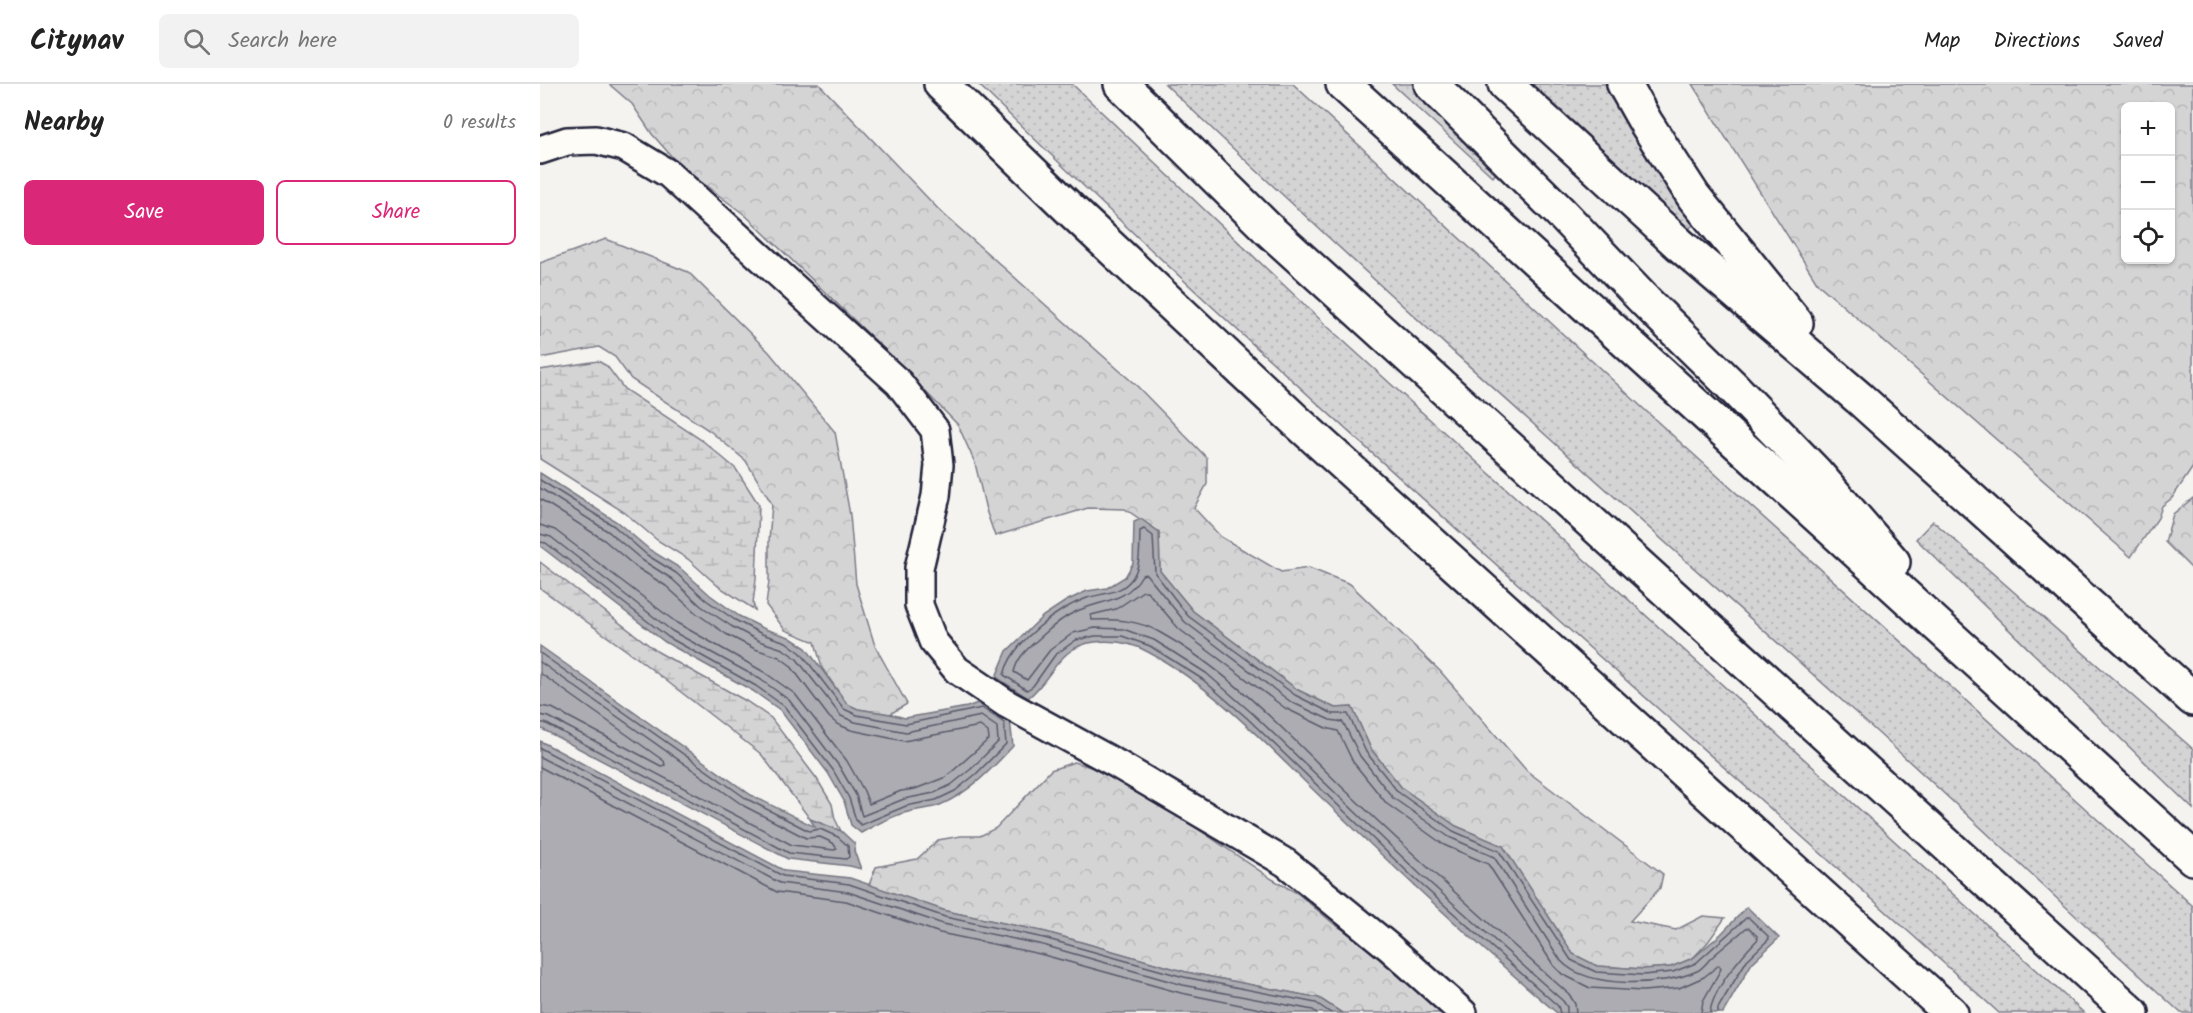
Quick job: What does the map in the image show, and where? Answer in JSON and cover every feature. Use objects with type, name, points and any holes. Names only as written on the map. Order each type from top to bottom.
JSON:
[{"type":"highway","points":[[941,84],[1072,211],[1294,419],[1951,1013]]},
{"type":"highway","points":[[1121,84],[1268,228],[2132,1013]]},
{"type":"highway","points":[[1342,84],[2193,858]]},
{"type":"highway","points":[[1431,84],[1816,473],[1887,556],[1946,634]]},
{"type":"highway","points":[[1505,84],[1679,244],[1859,398],[2193,699]]},
{"type":"highway","points":[[1624,84],[1646,123],[1694,197],[1859,398]]},
{"type":"lane","points":[[540,150],[567,141],[596,140],[624,147],[669,174],[899,383],[935,430],[939,465],[937,485],[919,568],[919,605],[933,641],[957,670],[1006,704],[1117,764],[1286,863],[1389,946],[1463,1013]]},
{"type":"green space","points":[[609,84],[819,84],[941,212],[1138,387],[1207,458],[1207,484],[1194,508],[1221,537],[1281,572],[1309,568],[1350,584],[1440,671],[1527,771],[1663,874],[1660,888],[1630,921],[1676,930],[1703,916],[1725,918],[1708,942],[1693,958],[1671,967],[1643,969],[1597,966],[1573,954],[1503,846],[1456,826],[1402,788],[1371,749],[1352,707],[1335,708],[1298,690],[1193,611],[1160,571],[1159,532],[1125,509],[1088,508],[995,536],[986,510],[975,463],[958,425],[881,346],[745,215],[680,166],[652,134],[632,104]]},
{"type":"green space","points":[[978,84],[1072,84],[1328,327],[2084,1013],[1999,1013],[1484,554],[1228,322]]},
{"type":"green space","points":[[1165,84],[1293,84],[1660,424],[2193,906],[2193,1013],[2181,1013],[1897,750],[1421,323]]},
{"type":"green space","points":[[1392,84],[1415,84],[1499,169],[1493,177]]},
{"type":"green space","points":[[1528,84],[1610,84],[1698,220],[1687,231]]},
{"type":"green space","points":[[1692,84],[2193,84],[2193,467],[2172,498],[2162,506],[2158,518],[2131,557],[1818,284]]},
{"type":"green space","points":[[606,239],[688,272],[769,352],[835,432],[850,515],[856,584],[875,646],[907,704],[890,714],[858,709],[847,704],[822,668],[815,642],[785,630],[766,605],[772,504],[746,461],[710,431],[631,379],[615,357],[599,347],[540,358],[540,263]]},
{"type":"green space","points":[[598,361],[607,366],[624,389],[703,441],[736,469],[759,505],[753,603],[755,610],[718,586],[688,559],[657,540],[624,512],[540,459],[540,370]]},
{"type":"green space","points":[[2193,498],[2193,570],[2165,542],[2173,514]]},
{"type":"green space","points":[[1933,521],[2193,749],[2193,809],[1916,539]]},
{"type":"green space","points":[[540,562],[658,652],[746,701],[771,718],[817,779],[832,804],[835,819],[841,831],[810,819],[761,754],[637,658],[540,588]]},
{"type":"green space","points":[[1074,762],[1104,771],[1161,804],[1272,879],[1297,893],[1334,924],[1366,944],[1441,1013],[1342,1013],[1319,998],[1186,972],[1046,932],[946,911],[869,885],[876,867],[917,859],[938,840],[961,836],[980,836],[996,828],[1051,770]]},
{"type":"water","points":[[540,473],[617,522],[650,550],[680,568],[710,595],[739,616],[765,629],[789,637],[806,648],[847,704],[858,709],[905,718],[967,707],[983,701],[1010,720],[1013,746],[979,780],[951,800],[936,806],[896,815],[861,833],[851,825],[844,801],[828,773],[780,710],[753,691],[665,642],[540,546]]},
{"type":"water","points":[[1141,519],[1159,532],[1160,571],[1193,611],[1298,690],[1335,708],[1352,707],[1371,749],[1402,788],[1456,826],[1503,846],[1573,954],[1597,966],[1643,969],[1671,967],[1693,958],[1747,907],[1779,938],[1752,963],[1723,1013],[1557,1013],[1411,882],[1241,720],[1197,683],[1142,649],[1109,641],[1083,645],[1064,656],[1028,698],[996,677],[1007,651],[1043,616],[1087,591],[1107,588],[1125,577],[1133,563],[1134,522]]},
{"type":"water","points":[[540,646],[751,795],[815,827],[810,819],[841,831],[855,844],[854,851],[861,869],[788,859],[540,728]]},
{"type":"water","points":[[540,741],[785,871],[850,878],[946,911],[1046,932],[1186,972],[1319,998],[1342,1013],[540,1013]]}]
